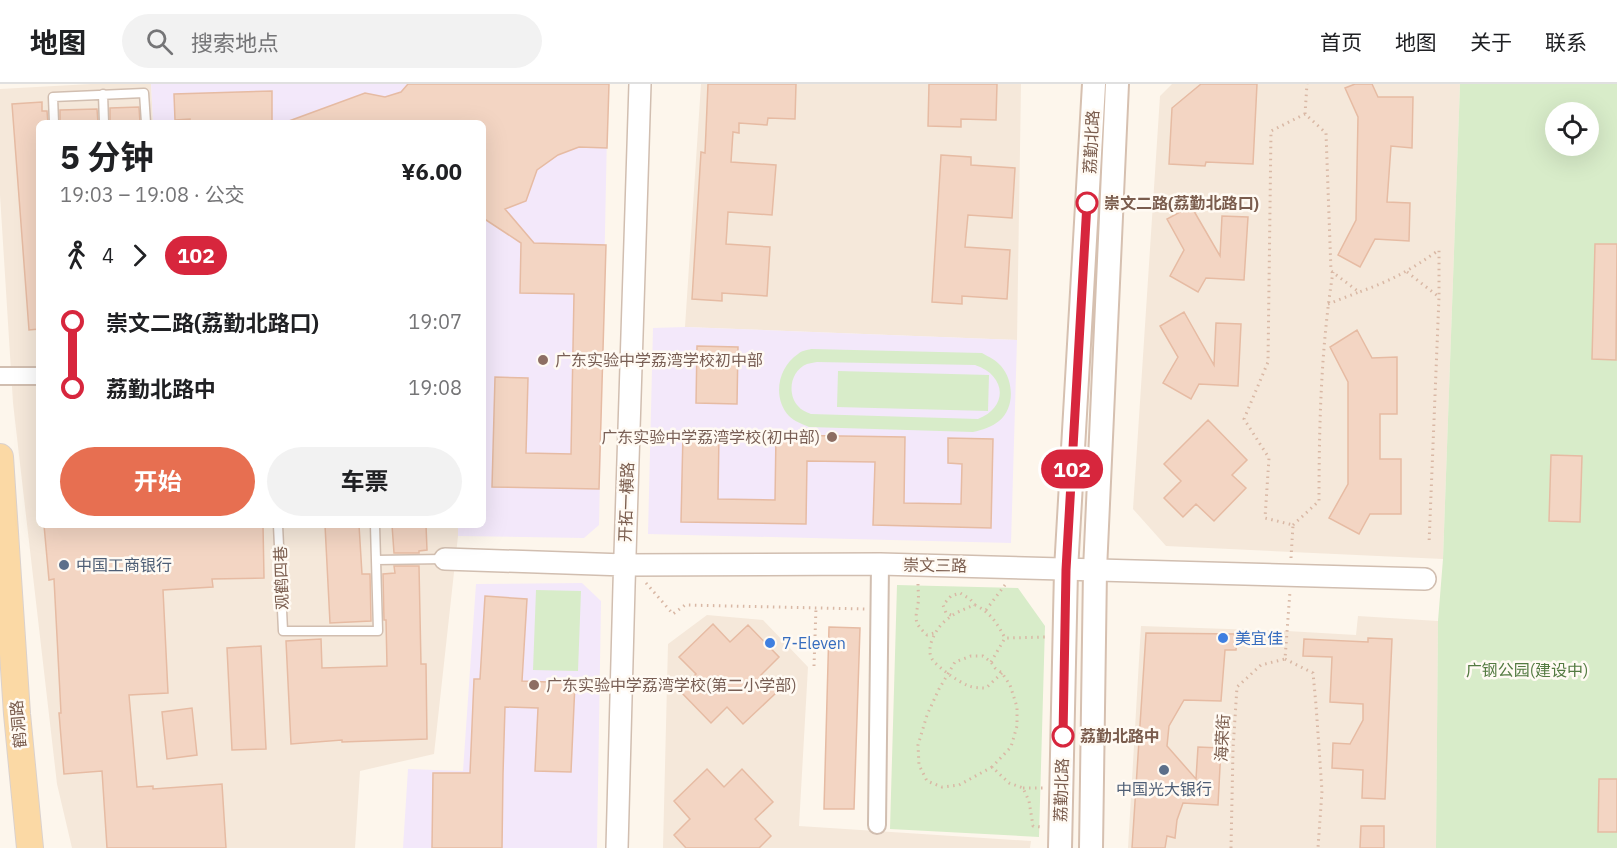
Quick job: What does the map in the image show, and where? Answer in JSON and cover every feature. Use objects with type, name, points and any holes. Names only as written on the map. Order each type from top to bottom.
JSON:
[{"type":"main road","name":"荔勤北路","points":[[1055,838],[1066,570],[1094,84]]},
{"type":"main road","name":"荔勤北路","points":[[1091,848],[1095,570],[1117,84]]},
{"type":"main road","name":"鹤洞路","points":[[0,457],[17,714],[30,848]]},
{"type":"street","name":"开拓一横路","points":[[617,848],[640,84]]},
{"type":"street","points":[[0,376],[36,376]]},
{"type":"street","name":"崇文三路","points":[[445,559],[625,565],[880,564],[1425,579]]},
{"type":"street","points":[[877,825],[880,564]]},
{"type":"lane","points":[[54,120],[52,97],[144,93],[146,120]]},
{"type":"lane","points":[[103,94],[104,120]]},
{"type":"lane","name":"观鹤四巷","points":[[278,528],[283,631],[378,631],[376,560]]},
{"type":"lane","points":[[375,528],[376,560],[445,559]]},
{"type":"path","points":[[1305,114],[1307,84]]},
{"type":"path","points":[[1305,114],[1326,133],[1331,271],[1359,292]]},
{"type":"path","points":[[1293,525],[1265,518],[1269,458],[1244,419],[1268,362],[1271,131],[1305,114]]},
{"type":"path","points":[[1328,304],[1407,272],[1439,250],[1429,544]]},
{"type":"path","points":[[1318,848],[1322,790],[1313,673],[1285,659],[1293,525],[1319,501],[1319,435],[1328,304],[1333,272]]},
{"type":"path","points":[[1407,272],[1439,297]]},
{"type":"path","points":[[918,579],[918,602],[915,615],[917,626],[927,635],[934,633]]},
{"type":"path","points":[[986,610],[1008,581]]},
{"type":"path","points":[[645,582],[674,614],[685,605],[879,610]]},
{"type":"path","points":[[951,615],[946,613],[943,605],[951,596],[960,593],[986,610],[998,624],[1005,638]]},
{"type":"path","points":[[975,604],[951,615],[934,633],[929,651],[932,660],[969,688],[986,688],[1002,673]]},
{"type":"path","points":[[814,666],[816,608]]},
{"type":"path","points":[[1005,638],[1053,637]]},
{"type":"path","points":[[991,662],[1005,638]]},
{"type":"path","points":[[971,656],[983,656],[991,662],[1010,685],[1017,707],[1017,726],[1011,747],[992,767],[959,785],[942,787],[927,782],[919,765],[918,745],[927,715],[939,688],[955,662],[971,656]]},
{"type":"path","name":"海荣街","points":[[1231,848],[1237,687],[1261,665],[1285,659]]},
{"type":"path","points":[[992,767],[1009,783],[1023,788],[1049,788]]},
{"type":"path","points":[[1023,788],[1029,801],[1033,826],[1055,838]]},
{"type":"shaded area","points":[[91,84],[151,84],[153,120],[36,120],[36,528],[458,528],[434,754],[360,771],[355,848],[72,848],[57,784],[13,403],[0,195],[0,89]]},
{"type":"shaded area","name":"广东实验中学荔湾学校初中部","points":[[151,84],[608,84],[599,525],[584,538],[458,536],[458,528],[486,528],[486,120],[153,120]]},
{"type":"shaded area","points":[[701,84],[1021,84],[1017,340],[685,327]]},
{"type":"shaded area","points":[[1172,84],[1460,84],[1443,559],[1166,546],[1133,509],[1160,96]]},
{"type":"shaded area","name":"广东实验中学荔湾学校(初中部)","points":[[685,327],[1017,340],[1011,543],[648,534],[653,328]]},
{"type":"shaded area","name":"广东实验中学荔湾学校(第二小学部)","points":[[582,583],[601,601],[597,848],[403,848],[408,769],[463,771],[476,584]]},
{"type":"shaded area","points":[[707,615],[763,620],[808,667],[799,826],[1031,841],[1030,848],[663,848],[668,644]]},
{"type":"shaded area","points":[[1358,616],[1438,621],[1436,848],[1128,848],[1141,626],[1356,635]]},
{"type":"green space","name":"广钢公园(建设中)","points":[[1460,84],[1617,84],[1617,848],[1436,848],[1438,621],[1443,559]]},
{"type":"green space","points":[[809,349],[982,353],[997,362],[1005,372],[1010,387],[1010,402],[1004,416],[999,421],[973,432],[809,427],[789,416],[780,401],[779,392],[786,367],[799,353]],"holes":[[[817,362],[975,365],[993,376],[1000,391],[995,407],[978,419],[811,414],[799,407],[792,395],[792,383],[797,372],[801,367]]]},
{"type":"green space","points":[[838,371],[989,375],[988,411],[837,407]]},
{"type":"green space","points":[[897,585],[1018,588],[1045,626],[1039,837],[890,829]]},
{"type":"green space","points":[[536,590],[581,591],[578,671],[533,670]]},
{"type":"building","points":[[408,84],[609,84],[607,148],[579,147],[558,155],[537,170],[526,201],[505,209],[534,243],[606,245],[599,489],[492,487],[495,377],[528,378],[526,453],[571,454],[574,294],[520,293],[521,243],[486,220],[486,120],[292,120],[365,93],[385,97],[401,92]]},
{"type":"building","points":[[708,84],[796,84],[795,119],[768,118],[767,125],[739,123],[739,133],[733,132],[731,162],[776,165],[772,215],[728,212],[726,244],[770,247],[767,296],[722,293],[722,301],[692,299],[701,152],[705,153]]},
{"type":"building","points":[[929,84],[997,84],[996,120],[961,119],[961,127],[928,126]]},
{"type":"building","points":[[1201,84],[1257,84],[1253,164],[1206,162],[1205,166],[1169,164],[1172,108]]},
{"type":"building","points":[[1355,84],[1372,84],[1378,97],[1413,97],[1412,148],[1391,146],[1387,202],[1410,203],[1409,241],[1375,239],[1360,267],[1338,255],[1356,220],[1358,117],[1345,88]]},
{"type":"building","points":[[272,91],[272,120],[175,120],[174,94]]},
{"type":"building","points":[[42,102],[42,111],[47,111],[48,120],[36,120],[36,329],[29,330],[12,104]]},
{"type":"building","points":[[139,107],[140,120],[110,120],[110,108]]},
{"type":"building","points":[[97,109],[98,120],[60,120],[60,110]]},
{"type":"building","points":[[941,155],[971,157],[971,165],[1015,168],[1012,218],[968,215],[965,247],[1010,250],[1007,299],[962,296],[962,304],[932,302]]},
{"type":"building","points":[[1191,206],[1220,256],[1222,216],[1248,217],[1244,280],[1206,278],[1198,292],[1170,276],[1184,250],[1167,219]]},
{"type":"building","points":[[1595,244],[1617,244],[1616,360],[1592,359]]},
{"type":"building","points":[[1184,312],[1214,365],[1216,323],[1241,324],[1238,386],[1199,384],[1191,399],[1163,383],[1178,357],[1160,326]]},
{"type":"building","points":[[1357,330],[1372,358],[1397,357],[1397,414],[1380,414],[1380,459],[1401,459],[1401,514],[1370,514],[1359,534],[1329,518],[1348,484],[1348,382],[1330,347]]},
{"type":"building","points":[[697,346],[738,347],[737,404],[696,403]]},
{"type":"building","points":[[1208,420],[1247,460],[1232,475],[1246,488],[1214,521],[1196,504],[1183,517],[1164,498],[1181,481],[1164,464]]},
{"type":"building","points":[[683,433],[719,434],[718,499],[775,500],[776,435],[905,437],[904,503],[961,504],[962,464],[948,463],[948,438],[993,439],[991,528],[873,525],[875,462],[807,461],[806,524],[681,522]]},
{"type":"building","points":[[1551,455],[1582,456],[1580,522],[1549,521]]},
{"type":"building","points":[[44,528],[263,528],[264,578],[212,579],[213,587],[163,590],[168,693],[129,695],[137,787],[153,786],[153,789],[222,784],[226,848],[107,848],[102,771],[64,774],[59,713],[61,713],[54,579],[49,580]]},
{"type":"building","points":[[325,528],[359,528],[362,574],[370,574],[371,621],[330,623]]},
{"type":"building","points":[[392,528],[426,528],[427,550],[419,551],[419,553],[394,553]]},
{"type":"building","points":[[394,566],[419,566],[421,664],[426,664],[427,739],[342,742],[342,740],[291,744],[286,641],[321,639],[322,668],[387,666],[383,574],[395,573]]},
{"type":"building","points":[[485,596],[527,599],[522,681],[575,683],[571,772],[535,771],[538,708],[505,707],[502,848],[432,848],[433,773],[470,773],[474,679],[480,679]]},
{"type":"building","points":[[713,624],[730,642],[748,625],[779,657],[761,675],[777,692],[743,724],[727,707],[711,723],[679,690],[696,674],[679,657]]},
{"type":"building","points":[[829,627],[860,628],[854,809],[824,809]]},
{"type":"building","points":[[1146,633],[1237,634],[1236,650],[1225,650],[1221,701],[1184,700],[1169,726],[1167,746],[1196,779],[1198,747],[1221,748],[1218,805],[1183,803],[1177,820],[1175,838],[1167,836],[1165,848],[1132,848]]},
{"type":"building","points":[[1368,638],[1392,639],[1385,799],[1362,798],[1363,770],[1332,768],[1333,743],[1350,744],[1363,720],[1363,704],[1330,702],[1332,657],[1303,656],[1304,639],[1368,642]]},
{"type":"building","points":[[261,646],[266,749],[232,750],[227,648]]},
{"type":"building","points":[[192,708],[197,755],[167,759],[162,712]]},
{"type":"building","points":[[707,769],[724,787],[742,769],[773,802],[755,819],[771,836],[759,848],[686,848],[674,835],[690,819],[674,801]]},
{"type":"building","points":[[1599,779],[1617,779],[1617,832],[1598,832]]},
{"type":"building","points":[[1361,826],[1384,826],[1384,848],[1360,848]]},
{"type":"bus line","name":"102","points":[[1063,736],[1066,570],[1087,203]]},
{"type":"place","name":"崇文二路(荔勤北路口)","points":[[1087,203]]},
{"type":"place","name":"广东实验中学荔湾学校初中部","points":[[543,360]]},
{"type":"place","name":"广东实验中学荔湾学校(初中部)","points":[[832,437]]},
{"type":"place","name":"中国工商银行","points":[[64,565]]},
{"type":"place","name":"美宜佳","points":[[1223,638]]},
{"type":"place","name":"7-Eleven","points":[[770,643]]},
{"type":"place","name":"广东实验中学荔湾学校(第二小学部)","points":[[534,685]]},
{"type":"place","name":"荔勤北路中","points":[[1063,736]]},
{"type":"place","name":"中国光大银行","points":[[1164,770]]}]
